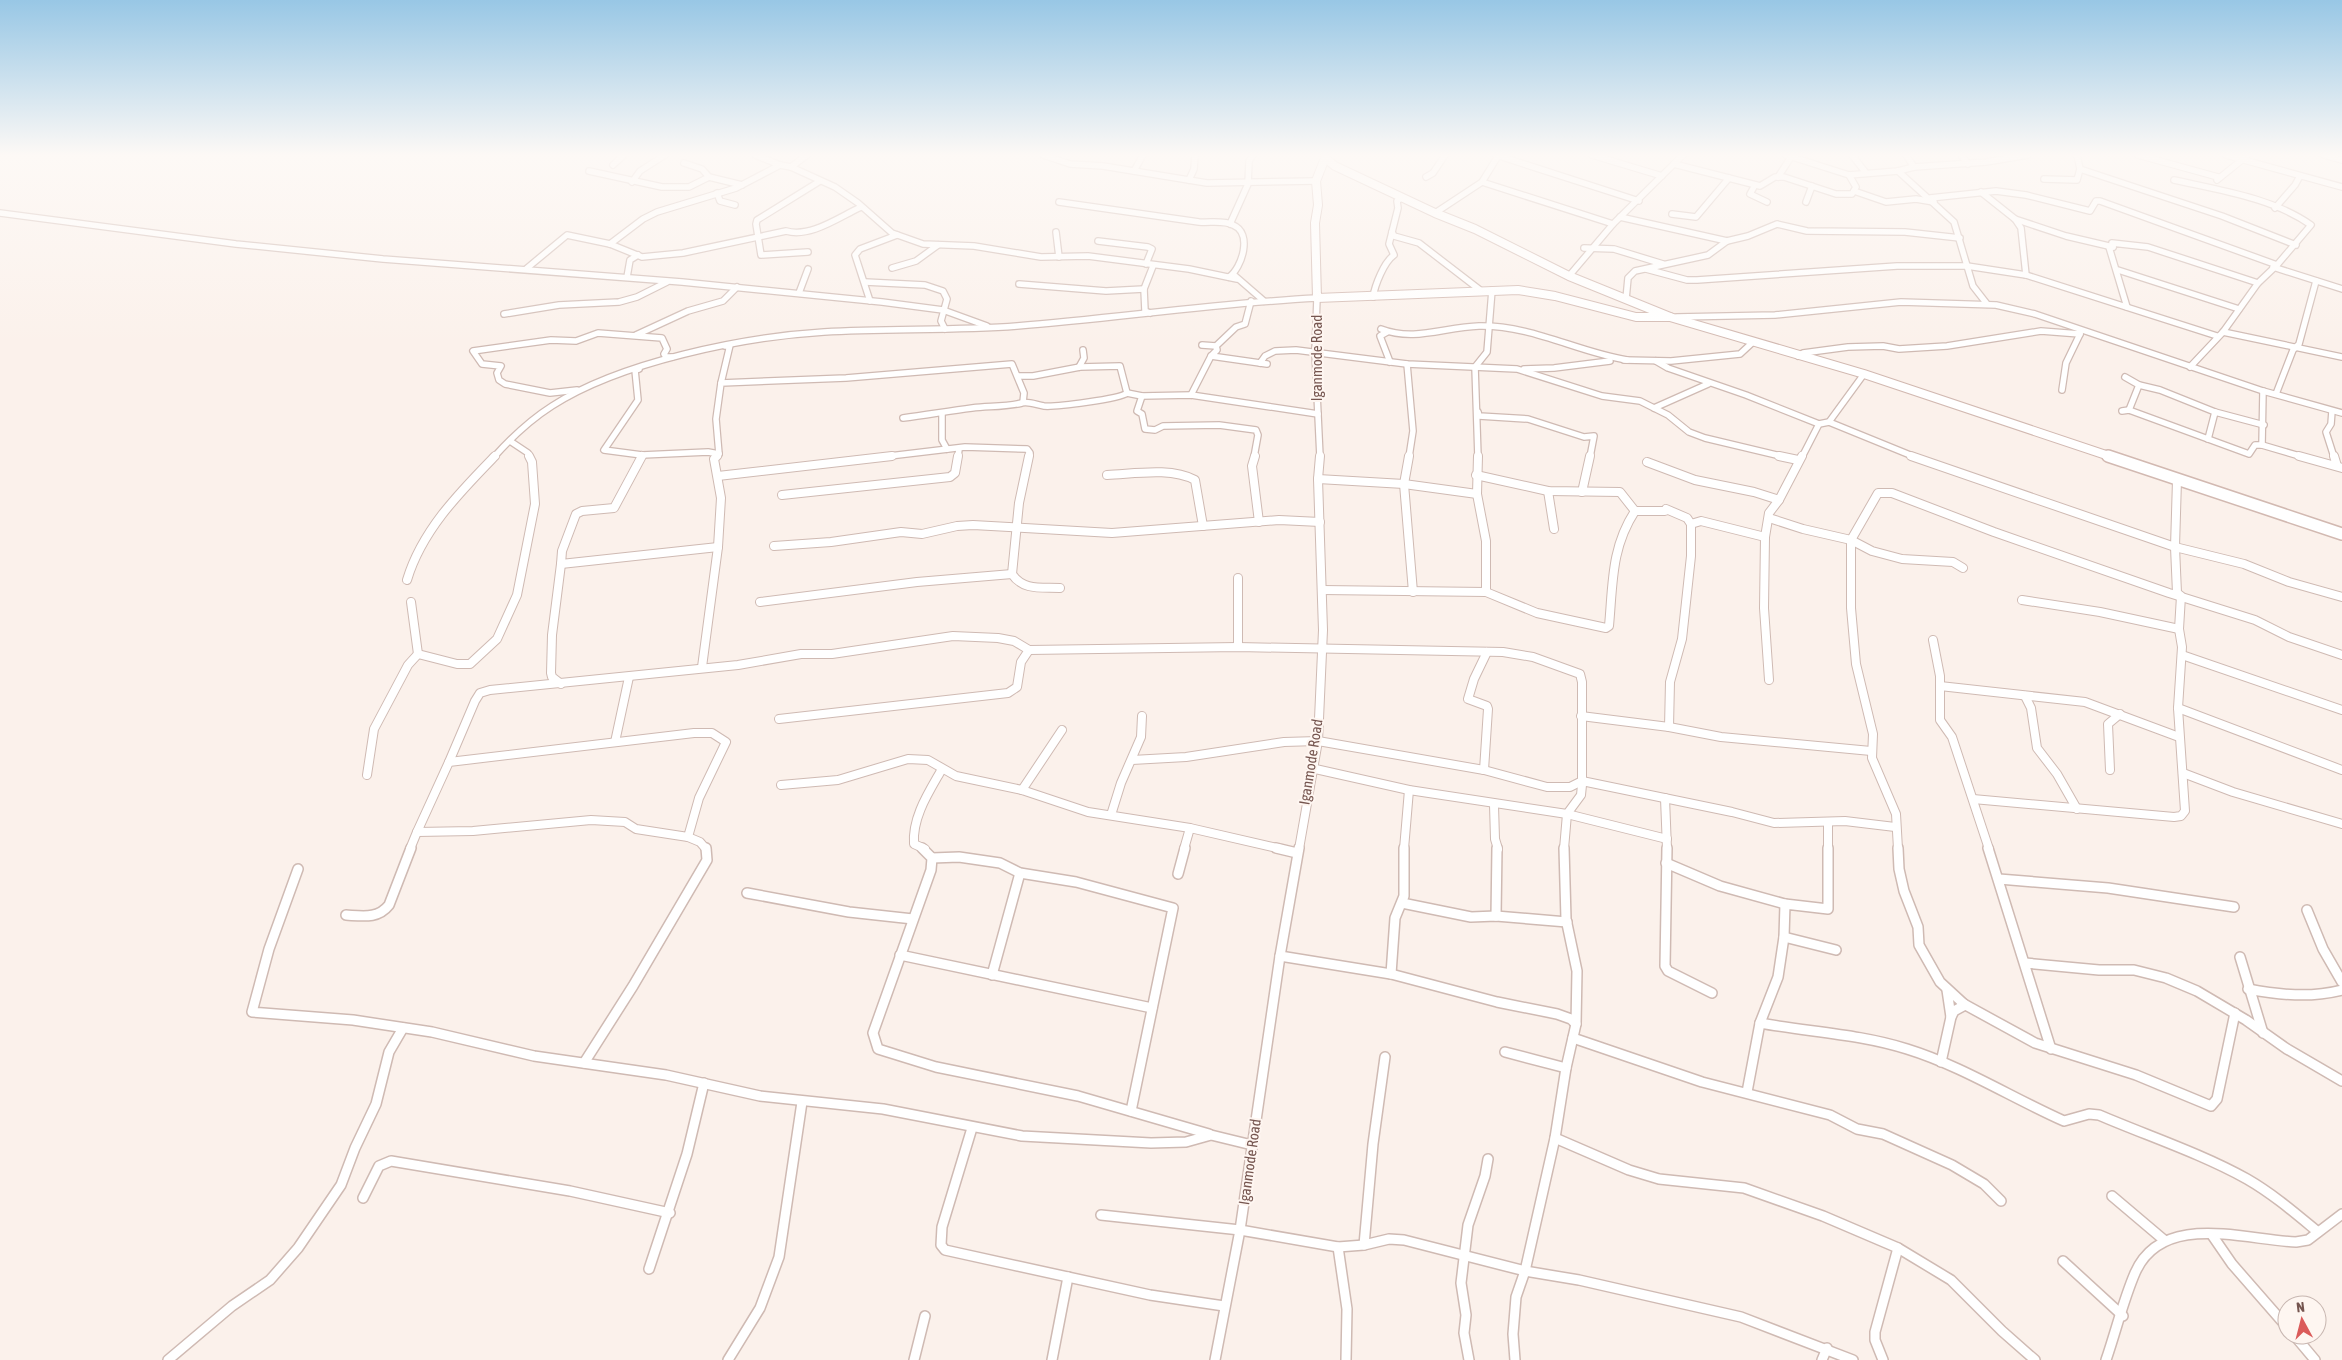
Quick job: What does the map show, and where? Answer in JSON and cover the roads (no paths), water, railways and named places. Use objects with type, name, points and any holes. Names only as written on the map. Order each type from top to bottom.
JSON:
[{"type":"street","points":[[42,218],[236,244],[521,270],[627,277],[941,308],[991,328]]},
{"type":"street","points":[[610,244],[648,218]]},
{"type":"street","points":[[759,218],[757,220],[761,255],[808,252]]},
{"type":"street","points":[[521,270],[538,262],[567,235],[610,244],[638,255],[683,254],[758,239],[783,231],[797,234],[814,229],[836,218]]},
{"type":"street","points":[[874,218],[885,229],[913,241],[938,245],[974,246],[1029,256],[1088,256],[1153,266],[1189,269],[1233,277],[1264,300]]},
{"type":"street","points":[[1176,218],[1230,224],[1240,231],[1244,238],[1240,267],[1233,277]]},
{"type":"street","points":[[1230,224],[1232,218]]},
{"type":"street","name":"Iganmode Road","points":[[1215,1360],[1240,1230],[1296,853],[1318,741],[1322,648],[1322,590],[1318,479],[1320,450],[1315,352],[1317,298],[1316,218]]},
{"type":"street","points":[[1373,297],[1375,283],[1382,274],[1387,260],[1394,255],[1389,244],[1395,218]]},
{"type":"street","points":[[1449,218],[1475,229],[1569,276],[1670,317],[1864,374],[2177,480],[2342,533]]},
{"type":"street","points":[[1597,218],[1613,224]]},
{"type":"street","points":[[1569,276],[1619,218]]},
{"type":"street","points":[[1627,218],[1727,241]]},
{"type":"street","points":[[1950,218],[1954,222],[1960,238],[1973,286],[1987,304]]},
{"type":"street","points":[[2147,218],[2178,228],[2223,247],[2342,289]]},
{"type":"street","points":[[2229,218],[2296,244]]},
{"type":"street","points":[[2190,367],[2217,336],[2224,332],[2258,283],[2296,244],[2311,225],[2302,218]]},
{"type":"street","points":[[2015,219],[2034,226],[2113,247]]},
{"type":"street","points":[[2015,219],[2022,228],[2026,275]]},
{"type":"street","points":[[1626,299],[1628,278],[1631,274],[1664,264],[1708,255],[1727,241],[1748,236],[1777,224],[1807,231],[1906,232],[1960,238]]},
{"type":"street","points":[[2022,228],[2034,226]]},
{"type":"street","points":[[1056,232],[1059,257]]},
{"type":"street","points":[[1392,232],[1394,236],[1419,243],[1480,290]]},
{"type":"street","points":[[870,300],[865,282],[857,271],[856,253],[897,234]]},
{"type":"street","points":[[1098,241],[1148,247],[1152,249],[1146,264]]},
{"type":"street","points":[[2127,307],[2118,270],[2109,247],[2113,247],[2112,244],[2117,242],[2148,247],[2258,283]]},
{"type":"street","points":[[892,268],[916,261],[938,245]]},
{"type":"street","points":[[1584,248],[1593,247],[1641,256],[1664,264]]},
{"type":"street","points":[[627,277],[630,260],[638,255]]},
{"type":"street","points":[[1150,313],[1145,310],[1144,289],[1153,266]]},
{"type":"street","points":[[1646,269],[1697,280],[1897,266],[1967,266],[2026,275],[2217,336]]},
{"type":"street","points":[[798,293],[808,269]]},
{"type":"street","points":[[2118,270],[2239,310]]},
{"type":"street","points":[[504,314],[559,305],[619,302],[637,297],[669,281]]},
{"type":"street","points":[[2276,394],[2294,347],[2299,344],[2316,281]]},
{"type":"street","points":[[865,282],[936,288],[947,294],[947,302],[941,308],[941,324],[945,329]]},
{"type":"street","points":[[1019,284],[1106,290],[1144,289]]},
{"type":"street","points":[[583,389],[550,393],[504,384],[499,380],[497,373],[501,366],[482,364],[473,351],[551,340],[576,341],[598,333],[634,336],[647,333],[688,311],[723,301],[737,287]]},
{"type":"street","points":[[407,580],[411,562],[422,542],[460,494],[510,442],[543,412],[583,389],[672,357],[711,348],[795,334],[842,331],[991,328],[1264,300],[1373,297],[1480,290],[1535,291],[1636,317],[1658,320],[1670,317],[1775,315],[1891,303],[1987,304],[2035,314],[2080,332],[2125,343],[2263,391],[2342,413]]},
{"type":"street","points":[[1486,592],[1486,541],[1477,494],[1476,475],[1478,412],[1475,367],[1486,355],[1492,290]]},
{"type":"street","points":[[1191,395],[1211,356],[1217,350],[1216,346],[1236,327],[1245,324],[1251,302]]},
{"type":"street","points":[[1381,329],[1388,332],[1422,335],[1447,329],[1489,326],[1549,337],[1605,357],[1627,360],[1656,361],[1740,354],[1753,342]]},
{"type":"street","points":[[1798,356],[1803,352],[1848,347],[1883,346],[1899,349],[1947,346],[2028,335],[2041,331],[2080,332]]},
{"type":"street","points":[[1388,332],[1380,336],[1380,340],[1390,362]]},
{"type":"street","points":[[2062,390],[2066,363],[2080,332]]},
{"type":"street","points":[[2224,332],[2342,357]]},
{"type":"street","points":[[647,333],[662,338],[667,349],[664,354],[666,357],[672,357]]},
{"type":"street","points":[[634,370],[730,345],[721,383],[716,419],[719,454],[714,459],[721,502],[718,547],[702,667]]},
{"type":"street","points":[[1202,345],[1216,346]]},
{"type":"street","points":[[1079,367],[1084,358],[1083,350]]},
{"type":"street","points":[[1260,363],[1265,356],[1275,351],[1315,352],[1407,364],[1517,369],[1554,368],[1627,360]]},
{"type":"street","points":[[1486,355],[1494,368]]},
{"type":"street","points":[[1211,356],[1267,364]]},
{"type":"street","points":[[1656,361],[1668,368],[1708,384],[1746,395],[1819,424],[1829,422],[1889,448],[2175,547],[2244,564],[2289,582],[2342,597]]},
{"type":"street","points":[[721,383],[846,378],[1012,364],[1024,393],[1023,402]]},
{"type":"street","points":[[1407,364],[1413,431],[1404,484],[1413,592]]},
{"type":"street","points":[[1018,376],[1030,378],[1053,371],[1079,367],[1120,366],[1127,393]]},
{"type":"street","points":[[1517,369],[1594,394],[1611,398],[1634,399],[1675,419],[1689,432],[1704,438],[1798,460]]},
{"type":"street","points":[[634,370],[638,400],[604,450],[642,456],[708,452],[719,454]]},
{"type":"street","points":[[1829,422],[1864,374]]},
{"type":"street","points":[[2125,377],[2139,385],[2160,390],[2215,412],[2264,425]]},
{"type":"street","points":[[1654,408],[1708,384]]},
{"type":"street","points":[[2139,385],[2126,411],[2249,454],[2255,445],[2262,445],[2339,467]]},
{"type":"street","points":[[2262,445],[2264,425],[2263,391]]},
{"type":"street","points":[[903,418],[1016,405],[1023,402],[1044,406],[1072,405],[1097,399],[1122,397],[1127,393],[1142,396],[1191,395],[1318,414]]},
{"type":"street","points":[[1142,396],[1137,411],[1142,414],[1145,429],[1155,430],[1162,426],[1219,425],[1256,430],[1258,435],[1252,466],[1259,522]]},
{"type":"street","points":[[2332,411],[2331,424],[2326,432],[2339,467]]},
{"type":"street","points":[[1478,412],[1479,416],[1528,419],[1584,437],[1594,436],[1582,492]]},
{"type":"street","points":[[2208,439],[2215,412]]},
{"type":"street","points":[[942,413],[942,440],[947,449]]},
{"type":"street","points":[[1769,680],[1764,608],[1765,537],[1769,513],[1819,424]]},
{"type":"street","points":[[418,654],[457,664],[470,664],[496,639],[518,594],[535,504],[535,484],[528,453],[510,442]]},
{"type":"street","points":[[718,476],[965,447],[1022,448],[1029,450],[1019,503],[1018,528],[1012,555],[1012,574],[1014,580],[1024,586],[1060,588]]},
{"type":"street","points":[[782,495],[950,477],[955,473],[959,449]]},
{"type":"street","points":[[562,684],[552,677],[550,673],[552,635],[562,551],[576,514],[582,511],[614,508],[642,456]]},
{"type":"street","points":[[1647,462],[1694,480],[1754,492],[1778,500]]},
{"type":"street","points":[[1107,475],[1191,476],[1195,480],[1203,526]]},
{"type":"street","points":[[1476,475],[1548,491],[1620,492],[1635,511]]},
{"type":"street","points":[[1318,479],[1404,484],[1477,494]]},
{"type":"street","points":[[1973,800],[2181,816],[2185,811],[2178,708],[2182,655],[2179,628],[2181,596],[2177,593],[2175,547],[2177,480]]},
{"type":"street","points":[[1548,491],[1554,529]]},
{"type":"street","points":[[2235,1014],[2217,1100],[2211,1106],[2136,1075],[2034,1043],[1965,1005],[1947,990],[1919,945],[1918,927],[1904,891],[1899,869],[1897,832],[1895,827],[1896,814],[1872,758],[1872,734],[1856,664],[1851,608],[1851,540],[1876,495],[1886,492],[1945,512],[1994,532],[2255,620],[2290,637],[2342,655]]},
{"type":"street","points":[[1635,511],[1665,511],[1666,509],[1689,521],[1701,520],[1765,537]]},
{"type":"street","points":[[1322,590],[1486,592],[1537,613],[1606,628],[1609,626],[1617,546],[1623,529],[1635,511]]},
{"type":"street","points":[[1769,518],[1802,529],[1851,540],[1872,551],[1902,559],[1953,562],[1963,568]]},
{"type":"street","points":[[774,546],[830,542],[901,532],[922,534],[957,526],[1112,533],[1279,520],[1320,522]]},
{"type":"street","points":[[1669,727],[1670,682],[1682,639],[1691,556],[1689,521]]},
{"type":"street","points":[[2318,524],[2342,533]]},
{"type":"street","points":[[561,564],[718,547]]},
{"type":"street","points":[[760,602],[859,591],[952,576],[1012,574]]},
{"type":"street","points":[[1238,578],[1238,647]]},
{"type":"street","points":[[2022,600],[2080,608],[2179,628]]},
{"type":"street","points":[[367,775],[374,729],[408,665],[418,654],[411,602]]},
{"type":"street","points":[[346,915],[372,916],[383,913],[389,905],[417,832],[480,693],[490,690],[629,677],[702,667],[738,665],[800,654],[832,654],[953,636],[998,638],[1014,641],[1029,650],[1238,647],[1487,652],[1524,655],[1580,674],[1582,682],[1581,795],[1567,814],[1563,858],[1567,922],[1577,971],[1576,1024],[1566,1068],[1556,1138],[1525,1271],[1516,1297],[1513,1334],[1515,1360]]},
{"type":"street","points":[[1933,640],[1940,686],[1940,720],[1952,737],[1999,880],[2051,1049]]},
{"type":"street","points":[[779,719],[1008,693],[1017,687],[1022,662],[1029,650]]},
{"type":"street","points":[[1484,770],[1488,709],[1487,706],[1468,699],[1474,679],[1487,652]]},
{"type":"street","points":[[2182,655],[2342,710]]},
{"type":"street","points":[[615,742],[629,677]]},
{"type":"street","points":[[1940,686],[2084,702],[2179,737]]},
{"type":"street","points":[[2025,696],[2031,708],[2037,748],[2057,774],[2077,809]]},
{"type":"street","points":[[2178,708],[2342,770]]},
{"type":"street","points":[[2110,770],[2108,724],[2120,714]]},
{"type":"street","points":[[1111,815],[1121,783],[1141,737],[1142,716]]},
{"type":"street","points":[[1581,716],[1669,727],[1721,737],[1871,752]]},
{"type":"street","points":[[1022,790],[1062,730]]},
{"type":"street","points":[[449,762],[615,742],[712,733],[726,742],[700,798],[688,837]]},
{"type":"street","points":[[1132,760],[1186,757],[1284,742],[1318,741],[1484,770],[1547,787],[1570,787],[1582,781],[1774,823],[1845,821],[1895,827]]},
{"type":"street","points":[[781,786],[838,780],[908,759],[919,758],[956,776],[1022,790],[1088,812],[1190,828],[1296,853]]},
{"type":"street","points":[[1312,768],[1409,790],[1494,805],[1567,814],[1667,839]]},
{"type":"street","points":[[942,769],[921,811],[912,836],[914,844],[926,850],[932,858],[932,870],[873,1033],[878,1049],[896,1056],[954,1071],[1084,1097],[1211,1135],[1252,1145]]},
{"type":"street","points":[[2183,773],[2233,792],[2342,824]]},
{"type":"street","points":[[1391,974],[1396,918],[1402,903],[1409,790]]},
{"type":"street","points":[[1664,798],[1667,839],[1665,966],[1668,971],[1712,993]]},
{"type":"street","points":[[1494,805],[1495,839],[1499,854],[1496,916]]},
{"type":"street","points":[[417,832],[473,831],[591,820],[625,822],[636,829],[688,837],[701,841],[705,846],[708,854],[706,860],[668,922],[632,987],[591,1047],[584,1063]]},
{"type":"street","points":[[1666,862],[1720,886],[1785,904],[1822,910],[1828,908],[1828,822]]},
{"type":"street","points":[[1178,874],[1190,828]]},
{"type":"street","points":[[932,858],[959,857],[1000,863],[1020,873],[1076,882],[1173,908],[1131,1111]]},
{"type":"street","points":[[298,869],[269,949],[252,1012],[337,1018],[432,1032],[534,1056],[630,1068],[760,1096],[802,1102],[836,1103],[883,1109],[972,1128],[1022,1136],[1129,1143],[1186,1142],[1211,1135]]},
{"type":"street","points":[[992,975],[1020,873]]},
{"type":"street","points":[[1999,880],[2108,888],[2234,907]]},
{"type":"street","points":[[747,893],[849,912],[913,919]]},
{"type":"street","points":[[1402,903],[1472,917],[1496,916],[1567,922]]},
{"type":"street","points":[[1747,1092],[1760,1023],[1778,977],[1784,937],[1785,904]]},
{"type":"street","points":[[2307,910],[2326,956],[2342,982]]},
{"type":"street","points":[[1784,937],[1836,950]]},
{"type":"street","points":[[900,955],[1152,1008]]},
{"type":"street","points":[[1280,956],[1391,974],[1497,1002],[1557,1014],[1571,1019],[1576,1024]]},
{"type":"street","points":[[2240,957],[2248,989],[2264,1034]]},
{"type":"street","points":[[2025,963],[2149,972],[2182,984],[2235,1014],[2264,1034],[2342,1081]]},
{"type":"street","points":[[2248,989],[2302,997],[2322,996],[2342,990]]},
{"type":"street","points":[[1947,990],[1951,1017]]},
{"type":"street","points":[[1941,1062],[1951,1017],[1954,1012],[1965,1005]]},
{"type":"street","points":[[1760,1023],[1868,1039],[1907,1048],[1941,1062],[2064,1121],[2071,1121],[2093,1113],[2203,1157],[2248,1180],[2276,1198],[2318,1232]]},
{"type":"street","points":[[168,1360],[232,1306],[270,1280],[303,1240],[341,1185],[354,1148],[376,1104],[389,1052],[403,1028]]},
{"type":"street","points":[[1573,1038],[1702,1082],[1747,1092],[1830,1115],[1857,1130],[1892,1138],[1966,1173],[1984,1184],[2001,1201]]},
{"type":"street","points":[[1505,1052],[1566,1068]]},
{"type":"street","points":[[1364,1245],[1373,1144],[1385,1056]]},
{"type":"street","points":[[649,1269],[670,1213],[698,1116],[704,1083]]},
{"type":"street","points":[[728,1360],[760,1308],[779,1257],[802,1102]]},
{"type":"street","points":[[972,1128],[942,1227],[941,1245],[946,1250],[1150,1295],[1224,1306]]},
{"type":"street","points":[[1556,1138],[1629,1170],[1659,1179],[1744,1188],[1823,1216],[1898,1248],[1950,1280],[1995,1325],[2035,1360]]},
{"type":"street","points":[[1469,1360],[1464,1333],[1466,1315],[1461,1283],[1468,1225],[1485,1176],[1488,1159]]},
{"type":"street","points":[[364,1198],[379,1166],[391,1160],[570,1191],[670,1213]]},
{"type":"street","points":[[2112,1196],[2164,1240]]},
{"type":"street","points":[[2106,1360],[2113,1336],[2123,1316],[2136,1271],[2143,1260],[2164,1240],[2172,1237],[2212,1235],[2290,1242],[2308,1240],[2342,1214]]},
{"type":"street","points":[[1101,1215],[1240,1230],[1338,1247],[1364,1245],[1389,1240],[1404,1240],[1464,1257],[1525,1271],[1580,1280],[1741,1317],[1827,1348],[1853,1360]]},
{"type":"street","points":[[2212,1235],[2232,1264],[2277,1316]]},
{"type":"street","points":[[1338,1247],[1347,1309],[1346,1360]]},
{"type":"street","points":[[1883,1360],[1875,1340],[1875,1332],[1898,1248]]},
{"type":"street","points":[[2063,1262],[2123,1316]]},
{"type":"street","points":[[1052,1360],[1068,1277]]},
{"type":"street","points":[[914,1360],[925,1316]]},
{"type":"street","points":[[2302,1345],[2315,1360]]},
{"type":"street","points":[[1822,1360],[1827,1348]]}]
